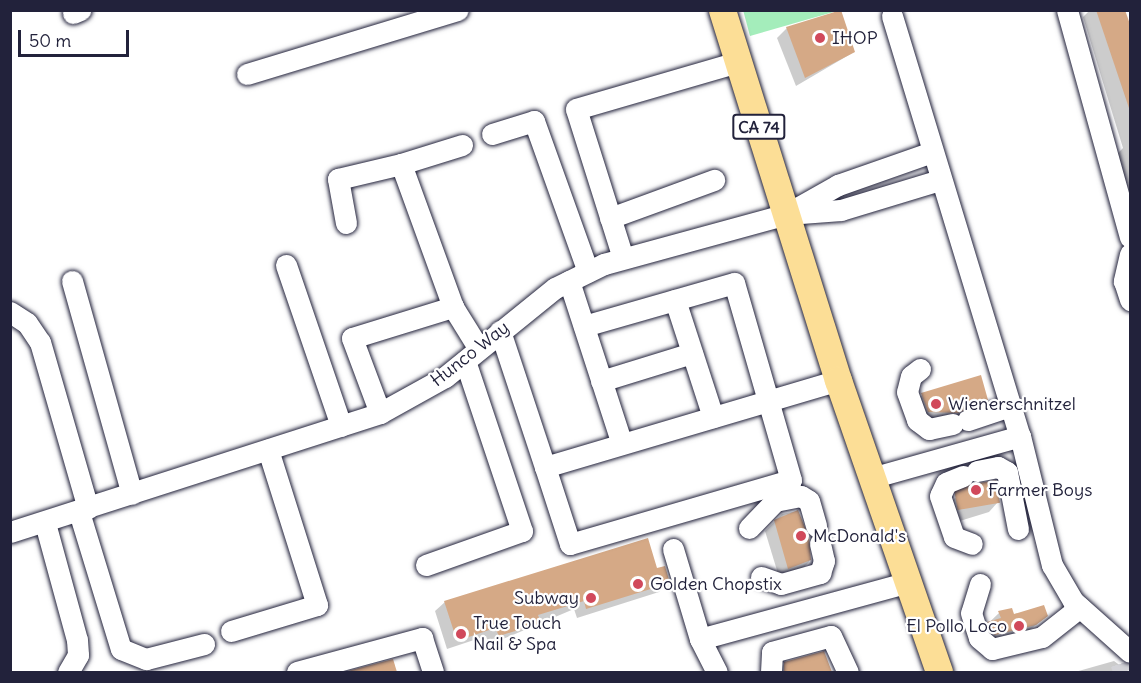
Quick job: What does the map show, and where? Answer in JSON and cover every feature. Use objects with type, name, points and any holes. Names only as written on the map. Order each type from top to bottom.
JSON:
[{"type":"main road","name":"CA 74","points":[[722,10],[838,380],[939,672]]},
{"type":"lane","points":[[247,74],[457,10]]},
{"type":"lane","points":[[1067,10],[1131,237]]},
{"type":"lane","points":[[892,16],[940,180],[1020,436],[1052,566],[1080,608],[1113,636],[1126,657]]},
{"type":"lane","points":[[623,258],[576,109],[735,52]]},
{"type":"lane","points":[[492,134],[534,121],[588,272]]},
{"type":"lane","points":[[346,223],[338,179],[401,164],[462,145]]},
{"type":"lane","name":"Hunco Way","points":[[787,213],[838,185],[932,152]]},
{"type":"lane","points":[[401,164],[472,355],[522,531],[426,565]]},
{"type":"lane","points":[[610,218],[714,180]]},
{"type":"lane","name":"Hunco Way","points":[[10,532],[45,523],[380,413],[472,355],[500,331],[569,281],[623,258],[787,213],[841,210],[940,180]]},
{"type":"lane","points":[[1131,254],[1124,281],[1131,300]]},
{"type":"lane","points":[[286,266],[341,426]]},
{"type":"lane","points":[[72,281],[132,494]]},
{"type":"lane","points":[[569,281],[622,444]]},
{"type":"lane","points":[[500,331],[570,544],[791,480],[772,400],[734,283],[584,326]]},
{"type":"lane","points":[[675,300],[713,417]]},
{"type":"lane","points":[[380,413],[352,338],[453,307]]},
{"type":"lane","points":[[10,312],[27,323],[40,342],[121,650],[146,659],[204,644]]},
{"type":"lane","points":[[601,381],[692,353]]},
{"type":"lane","points":[[920,369],[911,376],[907,392],[917,420],[929,429],[1010,406]]},
{"type":"lane","points":[[544,467],[838,380]]},
{"type":"lane","points":[[871,478],[1020,436]]},
{"type":"lane","points":[[231,631],[317,605],[268,450]]},
{"type":"lane","points":[[972,544],[954,537],[940,496],[946,483],[970,474],[998,467],[1007,472],[1018,529]]},
{"type":"lane","points":[[749,528],[774,501],[801,496],[809,501],[824,561],[820,573],[781,584],[761,577]]},
{"type":"lane","points":[[45,523],[77,640],[78,655],[68,672]]},
{"type":"lane","points":[[673,549],[700,639],[717,672]]},
{"type":"lane","points":[[700,639],[908,582]]},
{"type":"lane","points":[[980,584],[971,613],[979,638],[992,649],[1042,637],[1080,608]]},
{"type":"lane","points":[[771,672],[772,652],[831,636],[849,672]]},
{"type":"lane","points":[[297,672],[422,638],[433,672]]},
{"type":"green space","points":[[743,10],[837,10],[837,11],[750,36]]},
{"type":"building","name":"IHOP","points":[[841,10],[855,52],[805,78],[786,27]]},
{"type":"building","points":[[1096,10],[1125,10],[1131,27],[1131,114]]},
{"type":"building","points":[[981,375],[988,400],[958,413],[928,412],[921,393]]},
{"type":"building","points":[[996,480],[1000,503],[958,510],[954,487]]},
{"type":"building","name":"McDonald's","points":[[798,510],[809,537],[811,560],[788,569],[774,520]]},
{"type":"building","points":[[648,538],[657,568],[665,566],[670,583],[586,609],[584,601],[538,615],[541,623],[499,636],[495,628],[457,641],[444,601]]},
{"type":"building","name":"El Pollo Loco","points":[[1044,605],[1048,616],[1036,625],[995,635],[990,631],[987,622],[1001,618],[998,611],[1012,608],[1014,614]]},
{"type":"building","points":[[824,651],[832,672],[784,672],[784,662]]},
{"type":"building","points":[[393,659],[397,672],[344,672]]},
{"type":"tunnel","points":[[1121,663],[1124,672]]},
{"type":"place","name":"IHOP","points":[[820,38]]},
{"type":"place","name":"Wienerschnitzel","points":[[936,404]]},
{"type":"place","name":"Farmer Boys","points":[[976,490]]},
{"type":"place","name":"McDonald's","points":[[801,536]]},
{"type":"place","name":"Golden Chopstix","points":[[638,584]]},
{"type":"place","name":"Subway","points":[[591,598]]},
{"type":"place","name":"El Pollo Loco","points":[[1019,626]]},
{"type":"place","name":"True Touch Nail & Spa","points":[[461,634]]}]
